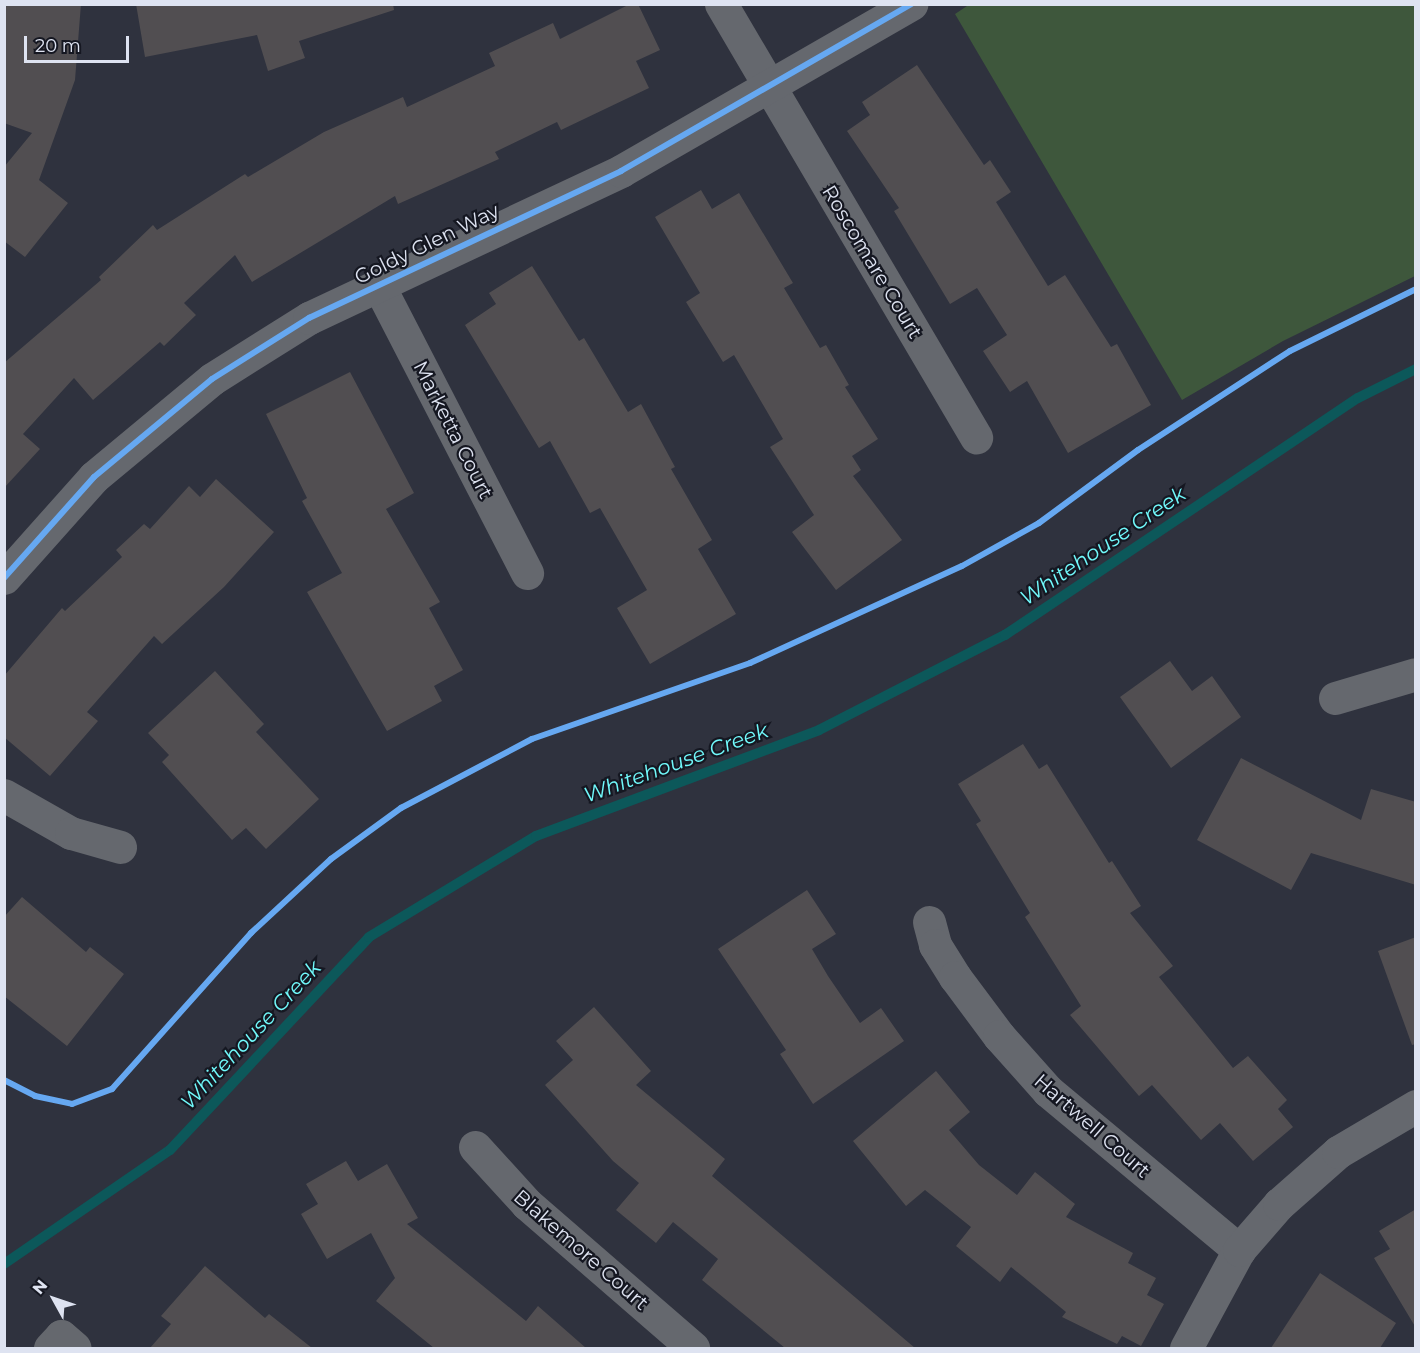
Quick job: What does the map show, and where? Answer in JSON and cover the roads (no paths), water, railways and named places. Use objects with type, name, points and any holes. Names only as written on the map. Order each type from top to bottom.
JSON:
[{"type":"street","name":"Roscomare Court","points":[[721,4],[767,88],[976,436]]},
{"type":"street","name":"Goldy Glen Way","points":[[4,578],[94,477],[212,379],[309,318],[621,171],[911,4]]},
{"type":"street","name":"Marketta Court","points":[[379,286],[527,573]]},
{"type":"street","points":[[1335,698],[1416,674]]},
{"type":"street","points":[[4,795],[71,833],[120,847]]},
{"type":"street","name":"Hartwell Court","points":[[929,922],[935,945],[955,977],[999,1036],[1048,1091],[1239,1250]]},
{"type":"street","points":[[1186,1348],[1239,1250],[1279,1204],[1322,1165],[1371,1130],[1416,1107]]},
{"type":"street","name":"Blakemore Court","points":[[475,1147],[527,1204],[693,1348]]},
{"type":"street","points":[[50,1348],[61,1336],[75,1348]]},
{"type":"waterway","name":"Whitehouse Creek","points":[[4,1264],[170,1150],[369,937],[536,836],[819,730],[1005,635],[1358,398],[1416,369]]}]
